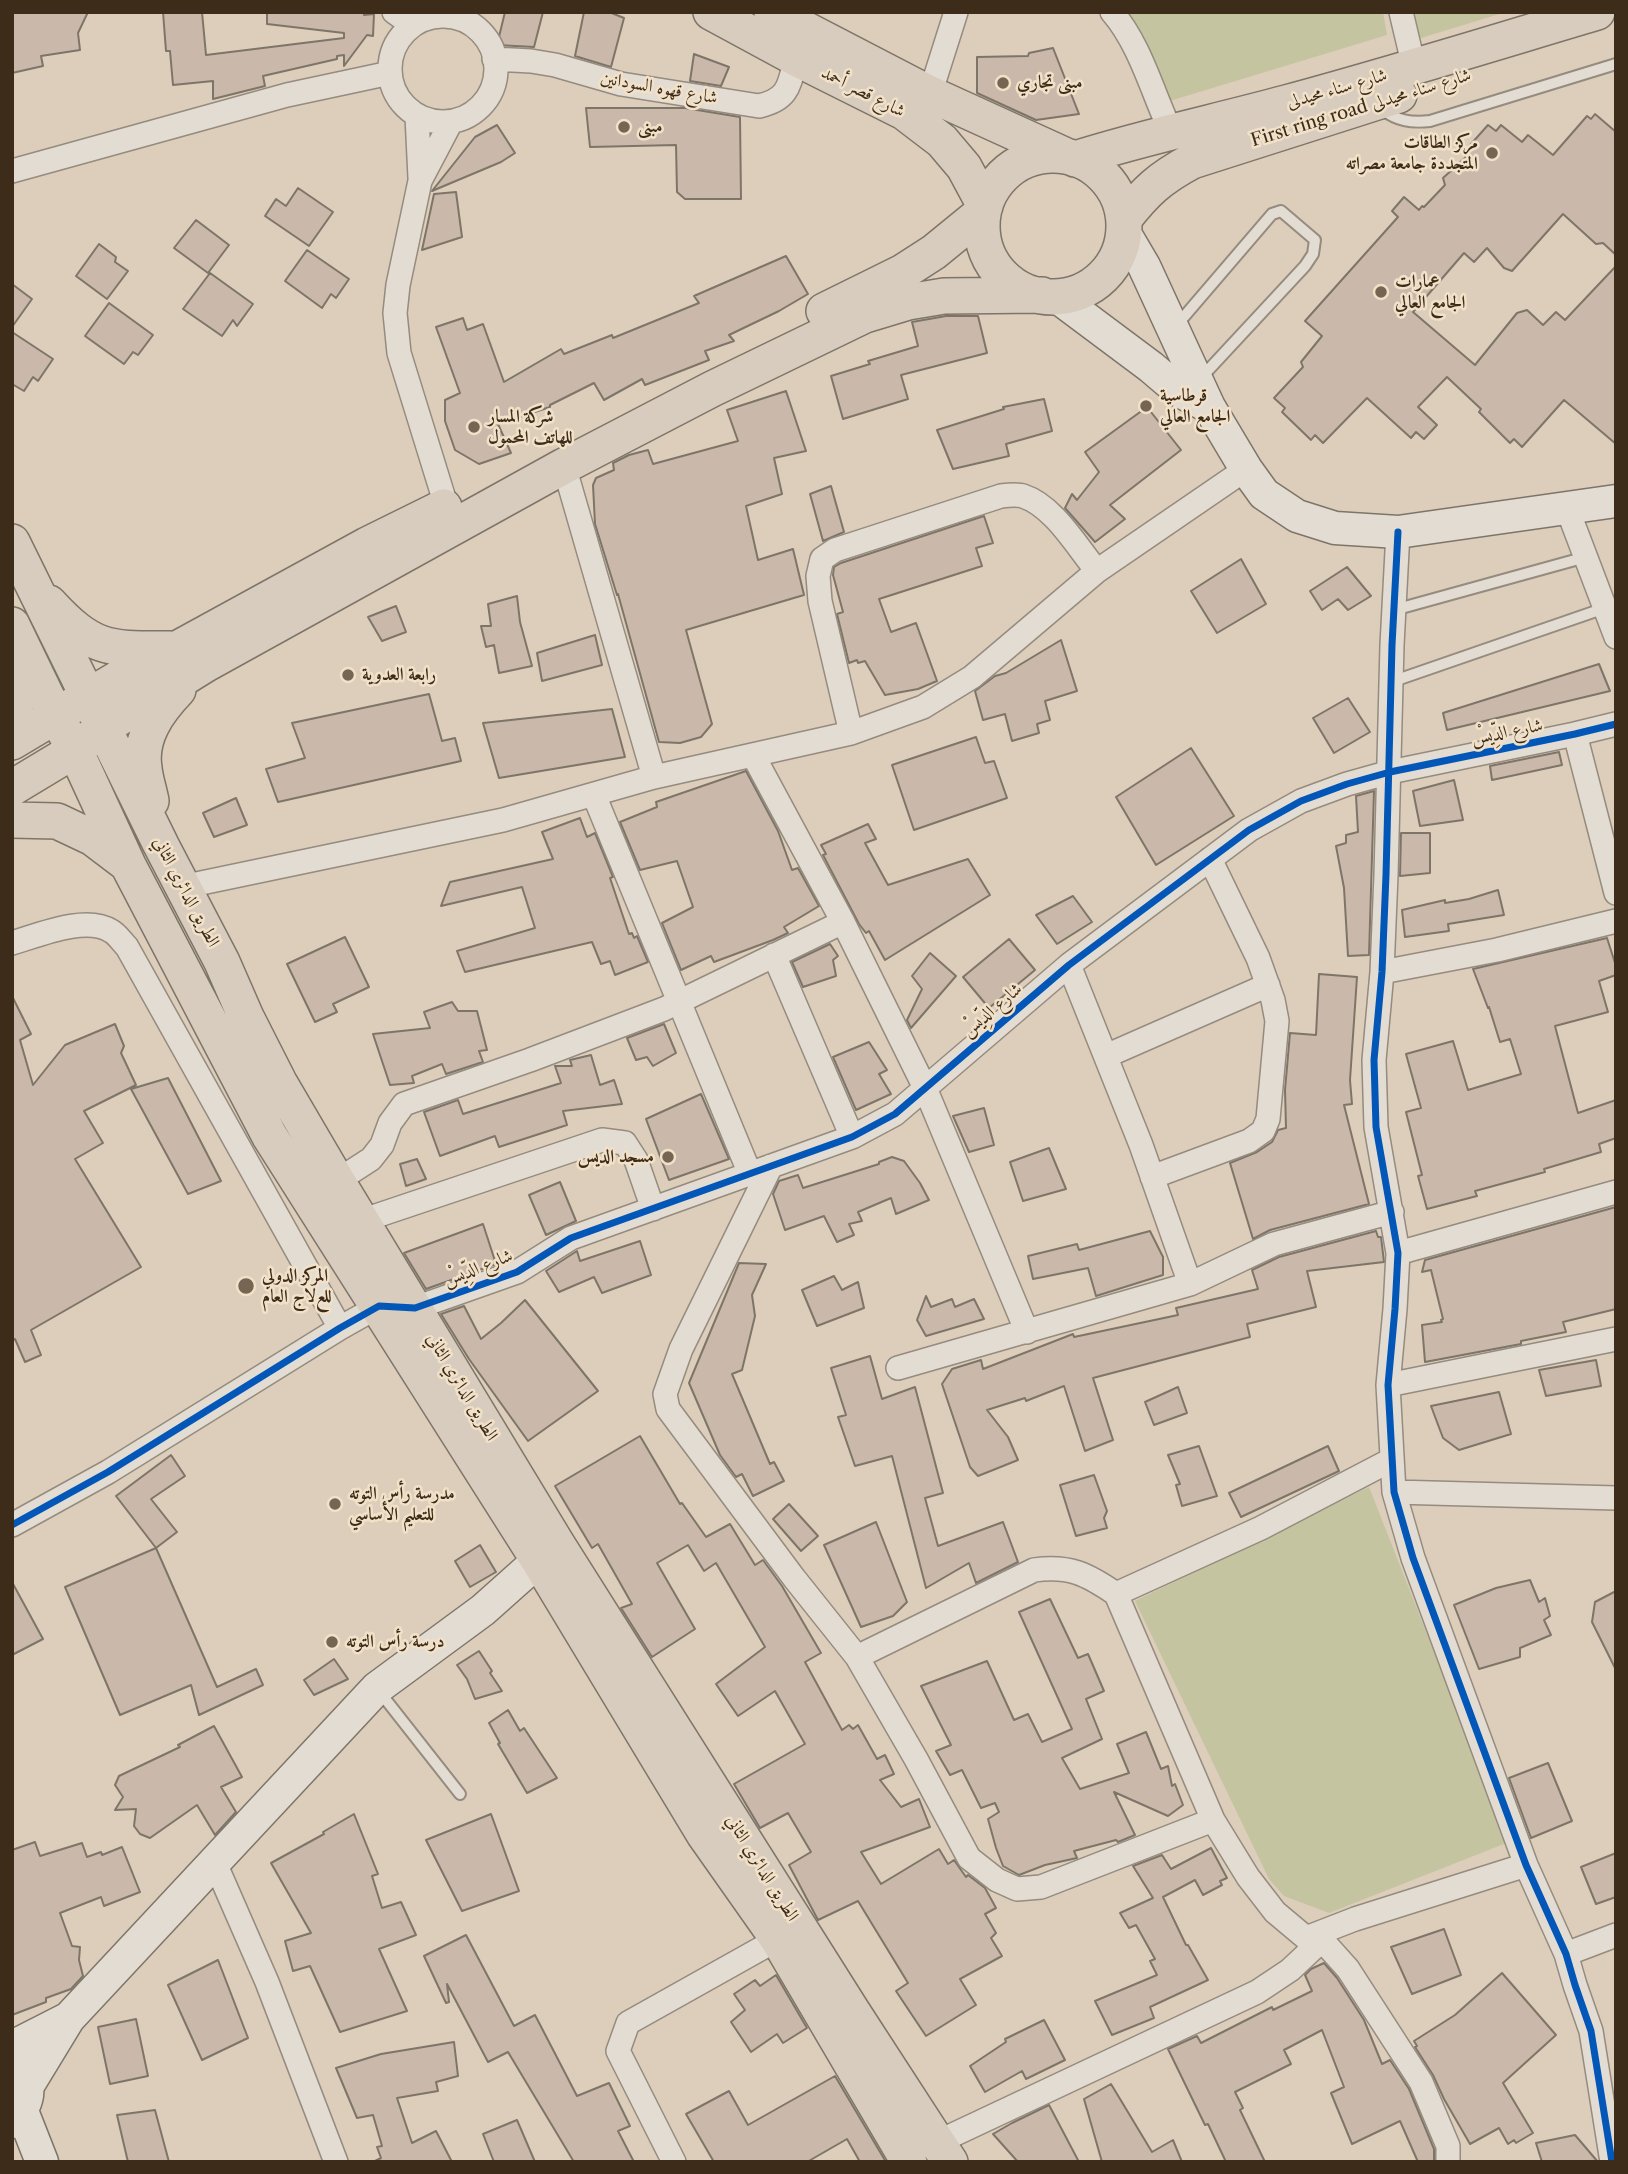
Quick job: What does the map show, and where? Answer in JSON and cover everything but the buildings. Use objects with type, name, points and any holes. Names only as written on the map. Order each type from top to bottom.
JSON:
[{"type":"main road","name":"شارع قصر أحمد","points":[[711,12],[796,58],[904,111],[942,141],[964,167],[984,209]]},
{"type":"main road","name":"شارع قصر أحمد","points":[[772,12],[930,94],[1071,158]]},
{"type":"main road","name":"شارع سناء محيدلى","points":[[1071,158],[1414,67],[1597,12]]},
{"type":"main road","name":"First ring road شارع سناء محيدلى","points":[[1124,225],[1143,194],[1167,175],[1192,161],[1616,28]]},
{"type":"main road","points":[[12,788],[75,750],[191,656],[367,545],[449,517],[564,466],[712,389],[865,315],[908,302],[944,296],[1049,296],[1070,294],[1084,289],[1102,276],[1115,260],[1121,246],[1124,225],[1121,205],[1099,172],[1071,158],[1041,156],[1016,165],[997,183],[984,209],[934,253],[903,272],[666,394],[449,517]]},
{"type":"main road","points":[[984,209],[983,237],[999,271],[1018,287],[1049,296]]},
{"type":"main road","name":"الطريق الدائري الثاني","points":[[12,542],[160,845],[222,961],[246,1017],[279,1082],[415,1308],[704,1834],[778,1939],[909,2162]]},
{"type":"main road","points":[[31,581],[52,606],[89,639],[122,649],[191,656]]},
{"type":"main road","name":"الطريق الدائري الثاني","points":[[12,625],[75,750],[128,865],[269,1135],[379,1307],[548,1552],[944,2152]]},
{"type":"main road","points":[[12,637],[20,683],[12,713]]},
{"type":"main road","points":[[12,742],[88,696],[191,656]]},
{"type":"main road","points":[[160,845],[143,765],[145,746],[156,715],[177,691],[191,656]]},
{"type":"main road","points":[[12,820],[57,821],[93,838],[128,865]]},
{"type":"street","points":[[930,94],[956,12]]},
{"type":"street","points":[[1112,12],[1120,21],[1139,57],[1171,132]]},
{"type":"street","points":[[1401,12],[1414,67]]},
{"type":"street","points":[[461,16],[488,42],[495,59],[491,92],[481,106],[467,116],[451,122],[433,121],[417,116],[404,105],[394,91],[390,74],[391,56],[403,19],[461,16]]},
{"type":"street","name":"شارع قهوه السودانين","points":[[495,59],[543,63],[621,84],[759,106],[775,102],[788,88],[796,58]]},
{"type":"street","points":[[12,171],[287,94],[390,74]]},
{"type":"street","points":[[417,116],[420,181],[398,285],[396,332],[399,353],[449,517]]},
{"type":"street","points":[[420,181],[451,122]]},
{"type":"street","points":[[1124,225],[1203,394],[1246,469],[1264,494],[1297,516],[1335,528],[1398,532],[1616,501]]},
{"type":"street","points":[[1049,296],[1151,367],[1178,390],[1203,394]]},
{"type":"street","points":[[564,466],[654,777]]},
{"type":"street","points":[[182,887],[503,820],[654,777],[851,733],[923,707],[972,677],[1097,571],[1246,469]]},
{"type":"street","points":[[851,733],[820,601],[818,576],[822,559],[828,554],[1001,496],[1021,495],[1038,503],[1051,514],[1097,571]]},
{"type":"street","points":[[1567,508],[1616,637]]},
{"type":"street","points":[[1398,532],[1382,972],[1374,1060],[1376,1127],[1398,1253],[1388,1385],[1394,1492],[1413,1558],[1526,1866],[1566,1954],[1591,2031],[1613,2159]]},
{"type":"street","name":"شارع الدِّيسْ","points":[[379,1307],[415,1308],[517,1272],[571,1238],[852,1137],[895,1114],[1069,965],[1249,830],[1301,801],[1390,772],[1616,724]]},
{"type":"street","points":[[1575,734],[1616,893]]},
{"type":"street","points":[[753,755],[843,922],[925,1088],[1027,1332]]},
{"type":"street","points":[[594,795],[678,1002],[761,1170],[681,1349],[665,1394],[668,1409],[794,1578],[857,1657],[969,1858],[997,1880],[1017,1889],[1041,1887],[1213,1820]]},
{"type":"street","points":[[1153,1177],[1249,1141],[1263,1131],[1268,1119],[1276,1021],[1273,1000],[1258,958],[1210,859]]},
{"type":"street","points":[[1382,972],[1497,950],[1616,921]]},
{"type":"street","points":[[337,1181],[371,1159],[382,1145],[390,1123],[404,1104],[664,1009],[843,922]]},
{"type":"street","points":[[12,943],[63,928],[93,923],[112,931],[127,947],[340,1328]]},
{"type":"street","points":[[774,955],[852,1137]]},
{"type":"street","points":[[1069,965],[1153,1177],[1190,1284]]},
{"type":"street","points":[[1106,1056],[1268,985]]},
{"type":"street","points":[[361,1221],[602,1140],[625,1143],[636,1160],[653,1209]]},
{"type":"street","points":[[1398,1253],[1616,1192]]},
{"type":"street","points":[[898,1367],[1190,1284],[1274,1244],[1392,1212]]},
{"type":"street","points":[[12,1525],[108,1472],[340,1328],[379,1307]]},
{"type":"street","points":[[1388,1385],[1616,1339]]},
{"type":"street","points":[[1116,1594],[1261,1528],[1391,1460]]},
{"type":"street","points":[[1394,1492],[1616,1498]]},
{"type":"street","points":[[42,2162],[19,2095],[68,2018],[377,1688],[483,1610],[548,1552]]},
{"type":"street","points":[[857,1657],[1034,1570],[1072,1570],[1094,1578],[1116,1594],[1213,1820],[1248,1877],[1275,1912],[1314,1939],[1348,1969],[1421,2082],[1448,2146],[1448,2162]]},
{"type":"street","points":[[215,1863],[267,1982],[337,2162]]},
{"type":"street","points":[[944,2152],[1257,1992],[1290,1970],[1314,1939],[1356,1919],[1526,1866]]},
{"type":"street","points":[[1566,1954],[1616,1935]]},
{"type":"street","points":[[674,2162],[618,2051],[628,2023],[778,1939]]},
{"type":"street","points":[[12,2047],[68,2018]]},
{"type":"street","points":[[12,2151],[23,2162]]},
{"type":"lane","points":[[1374,103],[1394,118],[1411,122],[1430,121],[1616,64]]},
{"type":"lane","points":[[1173,330],[1272,214],[1281,211],[1288,215],[1315,240],[1313,254],[1306,266],[1203,394]]},
{"type":"lane","points":[[1394,610],[1586,557]]},
{"type":"lane","points":[[1391,682],[1605,608]]},
{"type":"lane","points":[[377,1688],[460,1794]]},
{"type":"green space","points":[[1122,12],[1383,12],[1387,35],[1163,103]]},
{"type":"green space","points":[[1403,12],[1506,12],[1421,38],[1406,28]]},
{"type":"green space","points":[[1369,1487],[1509,1842],[1329,1913],[1284,1896],[1269,1879],[1135,1601]]},
{"type":"cycle path","points":[[1398,532],[1382,972],[1374,1060],[1376,1127],[1398,1253],[1388,1385],[1394,1492],[1413,1558],[1526,1865],[1566,1954],[1591,2031],[1612,2162]]},
{"type":"cycle path","points":[[12,1525],[108,1472],[379,1306],[415,1308],[517,1272],[571,1238],[852,1137],[895,1114],[1069,965],[1249,830],[1301,801],[1390,772],[1616,724]]},
{"type":"place","name":"مبنى تجاري","points":[[1003,83]]},
{"type":"place","name":"مبنى","points":[[624,127]]},
{"type":"place","name":"مركز الطاقات المتجددة جامعة مصراته","points":[[1492,153]]},
{"type":"place","name":"عمارات الجامع العالي","points":[[1381,292]]},
{"type":"place","name":"قرطاسية الجامع العالي","points":[[1146,406]]},
{"type":"place","name":"شركة المسار للهاتف المحمول","points":[[474,427]]},
{"type":"place","name":"رابعة العدوية","points":[[348,675]]},
{"type":"place","name":"مسجد الديس","points":[[668,1157]]},
{"type":"place","name":"المركز الدولي للعﻻج العام","points":[[246,1286]]},
{"type":"place","name":"مدرسة رأس التوته للتعليم الأساسي","points":[[335,1504]]},
{"type":"place","name":"درسة رأس التوته","points":[[332,1642]]}]
